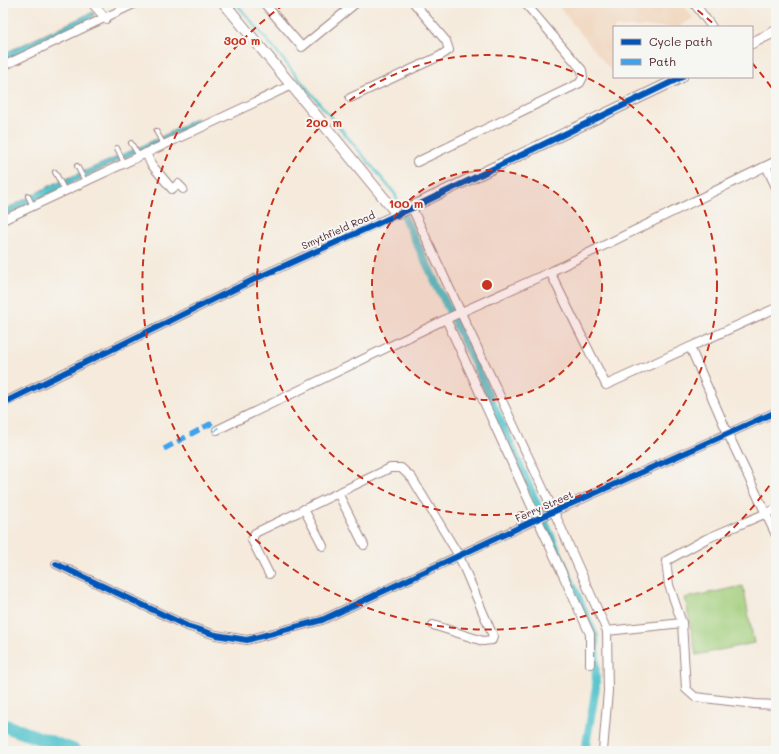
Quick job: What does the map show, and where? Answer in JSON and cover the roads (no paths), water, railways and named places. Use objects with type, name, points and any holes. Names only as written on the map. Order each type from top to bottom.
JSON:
[{"type":"street","points":[[92,3],[106,18]]},
{"type":"street","points":[[3,66],[136,3]]},
{"type":"street","points":[[224,3],[292,84],[397,214]]},
{"type":"street","points":[[264,3],[302,47],[356,3]]},
{"type":"street","points":[[350,98],[440,56],[449,50],[446,41],[414,3]]},
{"type":"street","points":[[417,162],[580,83],[583,77],[582,70],[525,3]]},
{"type":"street","points":[[694,3],[711,26]]},
{"type":"street","points":[[753,42],[776,31]]},
{"type":"street","name":"Smythfield Road","points":[[3,403],[257,278],[412,208],[680,78]]},
{"type":"street","points":[[3,220],[65,189],[292,84]]},
{"type":"street","points":[[141,154],[152,164],[172,189],[178,184],[183,189]]},
{"type":"street","points":[[217,430],[446,319],[550,272],[776,161]]},
{"type":"street","points":[[766,166],[776,187]]},
{"type":"street","points":[[412,208],[554,512],[607,631],[608,691],[603,751]]},
{"type":"street","points":[[550,272],[606,385],[776,308]]},
{"type":"street","points":[[446,319],[590,634],[590,664]]},
{"type":"street","points":[[690,347],[728,434],[776,534]]},
{"type":"street","name":"Ferry Street","points":[[56,564],[187,626],[216,635],[247,640],[322,620],[537,519],[776,412]]},
{"type":"street","points":[[268,574],[252,540],[252,536],[304,509],[390,468],[401,468],[412,478],[459,556],[492,631],[492,640],[483,641],[433,625]]},
{"type":"street","points":[[338,493],[364,545]]},
{"type":"street","points":[[304,509],[322,546]]},
{"type":"street","points":[[776,509],[706,539],[666,561],[669,585],[682,623],[686,689],[695,697],[776,705]]},
{"type":"street","points":[[607,631],[682,623]]},
{"type":"lane","points":[[156,131],[163,144]]},
{"type":"lane","points":[[131,143],[141,154]]},
{"type":"lane","points":[[117,148],[124,162]]},
{"type":"lane","points":[[77,166],[85,181]]},
{"type":"lane","points":[[55,172],[65,189]]},
{"type":"lane","points":[[29,197],[33,205]]},
{"type":"water","points":[[93,12],[94,16],[90,20],[3,61],[3,54]]},
{"type":"water","points":[[197,118],[200,121],[193,125],[3,216],[3,210],[46,188],[144,145]]},
{"type":"waterway","points":[[236,3],[395,194],[401,210]]},
{"type":"waterway","points":[[404,217],[477,368],[595,636],[596,687],[585,751]]},
{"type":"waterway","points":[[3,725],[75,751]]}]
